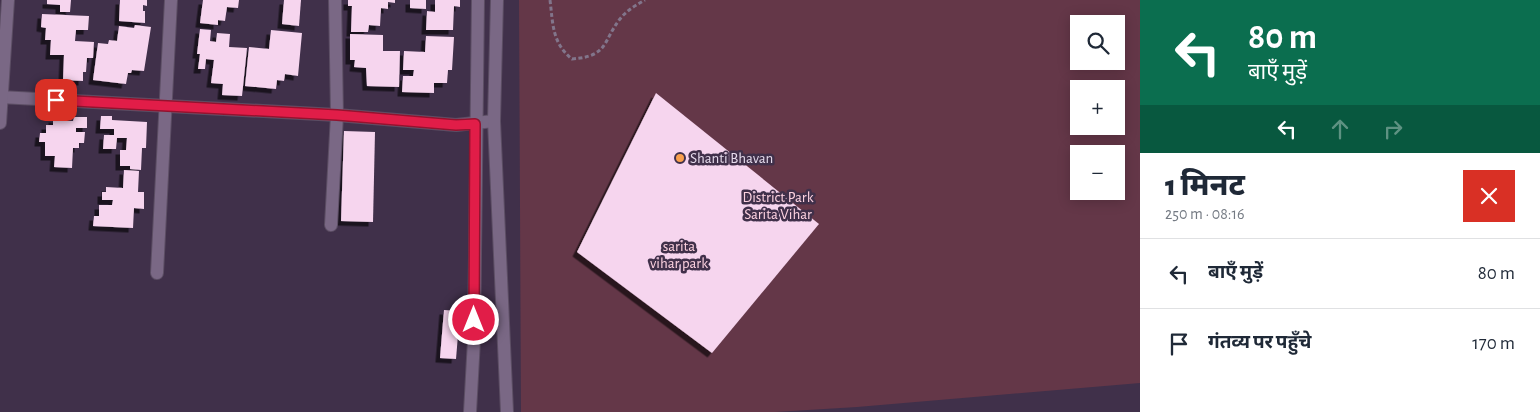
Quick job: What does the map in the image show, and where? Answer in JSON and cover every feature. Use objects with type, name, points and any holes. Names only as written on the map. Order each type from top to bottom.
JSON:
[{"type":"street","points":[[0,123],[8,0]]},
{"type":"street","points":[[157,273],[171,0]]},
{"type":"street","points":[[331,225],[337,115],[336,0]]},
{"type":"street","points":[[470,412],[474,340],[475,124],[478,0]]},
{"type":"street","points":[[497,0],[494,122],[507,412]]},
{"type":"street","points":[[1,97],[337,115],[456,125],[494,122]]},
{"type":"path","points":[[550,0],[556,41],[563,52],[572,60],[597,54],[605,46],[620,19],[645,0]]},
{"type":"green space","name":"District Park Sarita Vihar","points":[[519,0],[1140,0],[1140,383],[857,407],[775,412],[521,412]]},
{"type":"building","points":[[47,0],[71,0],[70,12],[60,12],[60,5],[47,4]]},
{"type":"building","points":[[120,0],[147,0],[147,6],[143,5],[145,23],[119,21]]},
{"type":"building","points":[[203,0],[239,0],[238,8],[227,7],[225,21],[218,20],[218,25],[200,23]]},
{"type":"building","points":[[284,0],[301,0],[299,26],[282,24]]},
{"type":"building","points":[[348,0],[395,0],[395,3],[388,2],[388,9],[381,8],[380,26],[369,25],[368,32],[351,32],[352,6],[348,6]]},
{"type":"building","points":[[410,0],[426,0],[426,9],[410,8]]},
{"type":"building","points":[[435,0],[460,0],[460,7],[454,6],[453,30],[426,30],[427,11],[435,12]]},
{"type":"building","points":[[42,14],[89,16],[88,30],[76,30],[75,41],[94,42],[93,58],[87,58],[86,72],[83,72],[83,81],[63,80],[64,55],[50,55],[51,40],[45,40],[46,28],[41,27]]},
{"type":"building","points":[[135,25],[151,27],[144,71],[132,70],[131,73],[128,73],[126,84],[93,80],[98,43],[108,44],[109,40],[117,41],[119,26],[134,28]]},
{"type":"building","points":[[200,29],[211,30],[210,41],[216,42],[217,33],[230,34],[229,47],[247,48],[242,96],[222,95],[223,84],[211,83],[214,60],[206,59],[205,69],[198,69],[200,54],[197,54]]},
{"type":"building","points":[[271,30],[302,33],[298,76],[285,74],[284,81],[277,80],[276,89],[245,86],[249,47],[269,49]]},
{"type":"building","points":[[350,34],[383,35],[383,51],[400,51],[399,87],[367,86],[366,68],[354,67],[355,60],[350,60]]},
{"type":"building","points":[[426,36],[454,37],[452,70],[448,70],[447,83],[434,83],[434,93],[402,92],[403,76],[413,76],[414,70],[403,70],[404,51],[425,52]]},
{"type":"building","name":"Shanti Bhavan","points":[[656,93],[819,224],[712,353],[577,252]]},
{"type":"building","points":[[101,116],[112,116],[112,120],[147,122],[146,148],[142,148],[141,170],[130,169],[130,166],[120,166],[120,150],[126,150],[127,138],[117,138],[116,149],[103,149],[104,135],[114,135],[114,129],[100,129]]},
{"type":"building","points":[[74,117],[87,117],[87,128],[76,128],[76,132],[85,132],[84,143],[79,143],[79,148],[73,148],[72,168],[54,167],[55,156],[45,156],[45,142],[39,142],[40,133],[46,133],[46,125],[53,125],[53,118],[73,121]]},
{"type":"building","points":[[344,131],[375,132],[373,222],[341,221]]},
{"type":"building","points":[[124,170],[139,171],[138,192],[144,192],[144,209],[134,208],[133,228],[93,226],[94,216],[99,216],[99,205],[112,205],[113,200],[102,200],[102,192],[106,192],[106,187],[123,188]]},
{"type":"building","points":[[444,310],[460,311],[456,359],[440,358]]},
{"type":"place","name":"Shanti Bhavan","points":[[680,158]]},
{"type":"route","points":[[56,100],[337,115],[456,125],[475,124],[474,320]]},
{"type":"park label","name":"sarita vihar park","points":[[679,254]]}]
